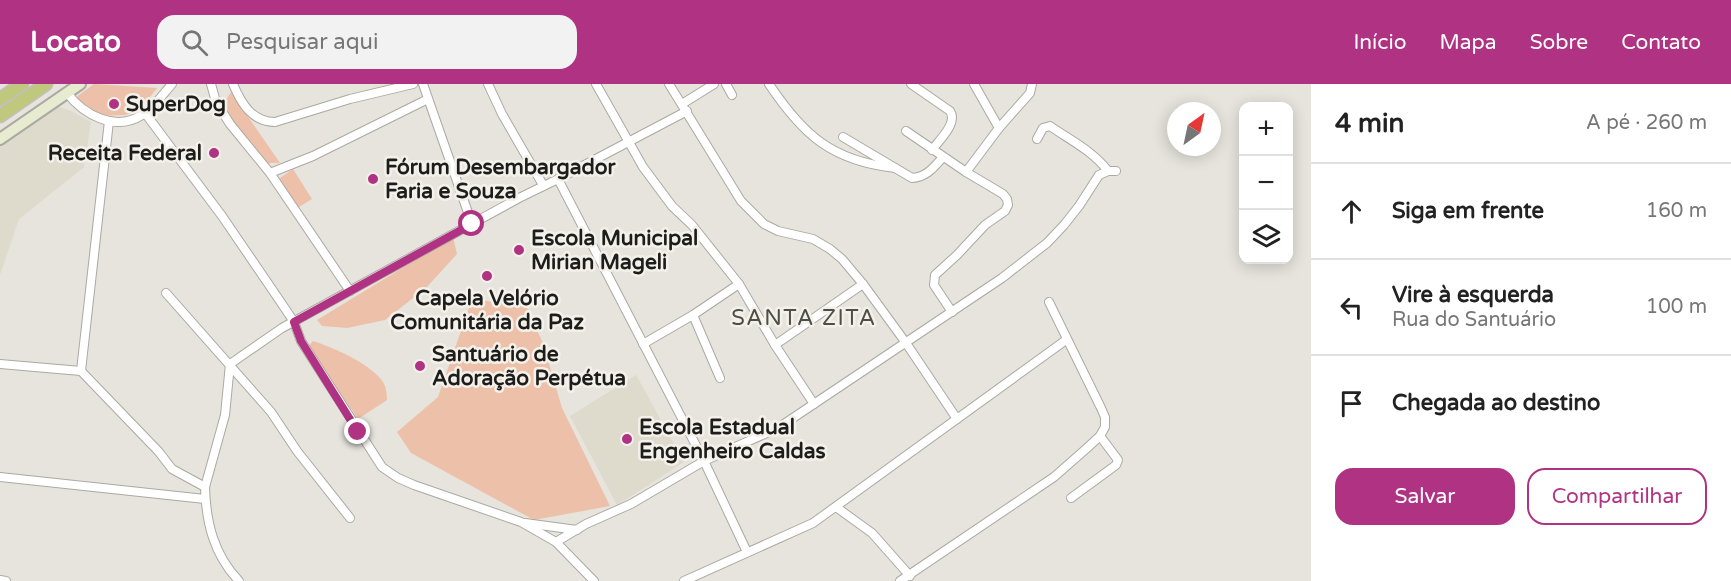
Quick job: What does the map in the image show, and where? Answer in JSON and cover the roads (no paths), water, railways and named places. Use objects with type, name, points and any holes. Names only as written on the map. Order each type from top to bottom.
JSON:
[{"type":"highway","points":[[0,99],[22,84]]},
{"type":"highway","points":[[4,114],[46,84]]},
{"type":"main road","points":[[0,139],[80,84]]},
{"type":"street","points":[[67,93],[85,112],[109,122],[129,120],[145,113],[172,84]]},
{"type":"street","points":[[211,84],[216,102],[230,124],[270,173],[350,291]]},
{"type":"street","points":[[233,84],[250,113],[265,122],[274,122],[350,99],[413,84]]},
{"type":"street","points":[[423,84],[472,224]]},
{"type":"street","points":[[488,84],[502,114],[543,185]]},
{"type":"street","points":[[596,84],[656,186],[672,206],[692,225],[740,284],[775,345],[814,404]]},
{"type":"street","points":[[669,84],[731,187],[753,214],[764,224],[778,231],[813,239],[842,259],[906,343],[957,419]]},
{"type":"street","points":[[239,581],[225,566],[216,548],[205,499],[205,487],[225,415],[230,364],[282,328],[628,141],[685,108],[714,84]]},
{"type":"street","points":[[726,84],[732,95]]},
{"type":"street","points":[[769,84],[790,115],[824,145],[860,162],[895,168]]},
{"type":"street","points":[[974,84],[999,128]]},
{"type":"street","points":[[966,172],[999,128],[1030,93],[1032,84]]},
{"type":"street","points":[[913,85],[952,115],[952,122],[932,150]]},
{"type":"street","points":[[270,173],[313,156],[428,99]]},
{"type":"street","points":[[145,113],[222,216],[294,322],[301,341],[382,467],[414,485],[521,522],[556,542],[594,581]]},
{"type":"street","points":[[81,371],[109,122]]},
{"type":"street","points":[[556,542],[631,504],[704,461],[778,428],[1002,278],[1047,243],[1079,206],[1099,175],[1112,171],[1082,146],[1050,126],[1043,128],[1037,139]]},
{"type":"street","points":[[906,131],[1007,199],[1008,205],[1005,211],[985,225],[935,275],[934,285],[952,312]]},
{"type":"street","points":[[843,137],[912,178],[921,178],[943,157]]},
{"type":"street","points":[[558,179],[704,461],[747,552]]},
{"type":"street","points":[[643,344],[740,284]]},
{"type":"street","points":[[775,345],[862,284]]},
{"type":"street","points":[[166,293],[271,412],[297,450],[350,518]]},
{"type":"street","points":[[900,581],[1054,477],[1100,436],[1105,427],[1105,417],[1049,302]]},
{"type":"street","points":[[693,315],[720,378]]},
{"type":"street","points":[[684,581],[813,523],[1066,340]]},
{"type":"street","points":[[0,364],[81,371],[159,452],[172,469],[205,487]]},
{"type":"street","points":[[1071,498],[1116,465],[1118,460],[1115,454],[1100,436]]},
{"type":"street","points":[[0,477],[205,499]]},
{"type":"street","points":[[836,507],[872,533],[910,576]]},
{"type":"street","points":[[521,522],[577,530]]},
{"type":"street","points":[[0,580],[6,581]]},
{"type":"place","name":"SuperDog","points":[[114,104]]},
{"type":"place","name":"Receita Federal","points":[[214,153]]},
{"type":"place","name":"Fórum Desembargador Faria e Souza","points":[[373,179]]},
{"type":"place","name":"Escola Municipal Mirian Mageli","points":[[519,250]]},
{"type":"place","name":"Capela Velório Comunitária da Paz","points":[[487,276]]},
{"type":"place","name":"Santuário de Adoração Perpétua","points":[[420,366]]},
{"type":"place","name":"Escola Estadual Engenheiro Caldas","points":[[627,439]]},
{"type":"district","name":"SANTA ZITA","points":[[804,318]]}]
